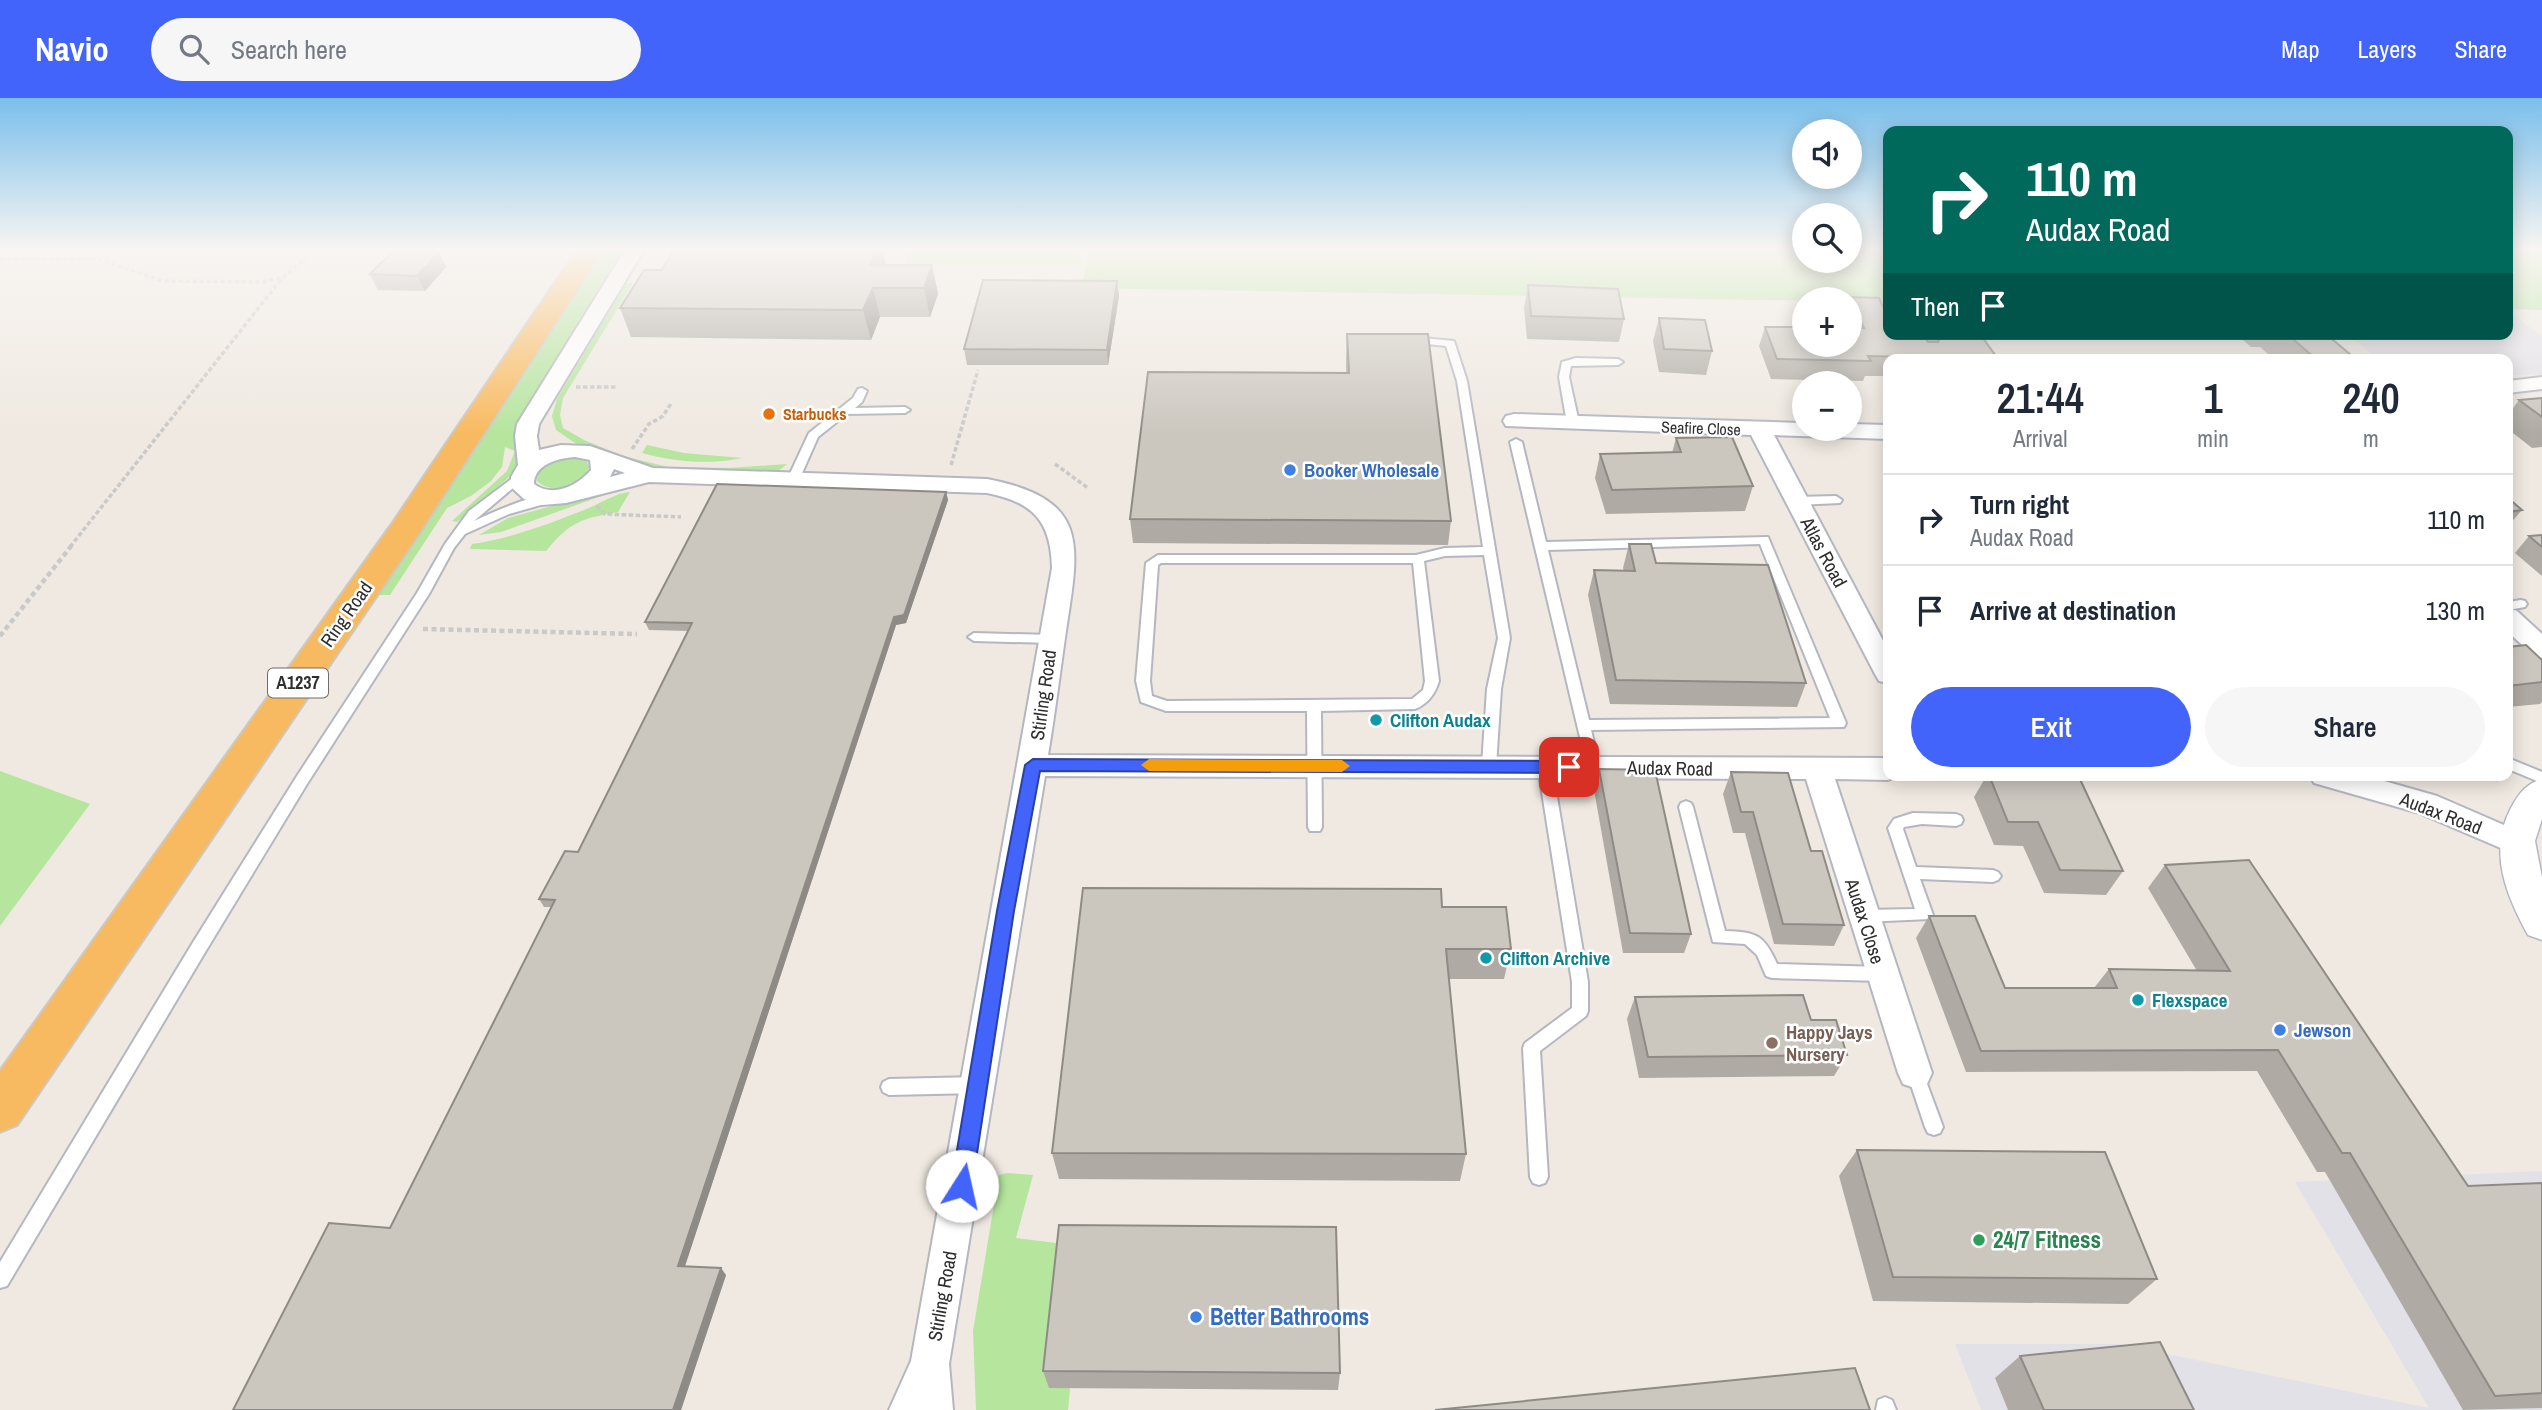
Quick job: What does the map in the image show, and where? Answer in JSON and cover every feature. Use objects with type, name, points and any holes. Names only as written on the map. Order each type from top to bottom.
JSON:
[{"type":"highway","name":"Ring Road","points":[[0,1110],[396,542],[549,311]]},
{"type":"street","points":[[526,471],[524,433],[527,422],[539,409],[598,311]]},
{"type":"street","points":[[2513,386],[2542,383]]},
{"type":"street","points":[[539,409],[551,435],[576,449]]},
{"type":"street","name":"Seafire Close","points":[[1515,432],[1573,423],[1883,432]]},
{"type":"street","name":"Atlas Road","points":[[1760,430],[1797,501],[1881,644]]},
{"type":"street","points":[[554,497],[527,492],[521,481],[526,471],[550,454],[576,449]]},
{"type":"street","name":"Stirling Road","points":[[576,449],[586,450],[649,475],[987,486],[1006,489],[1029,498],[1050,514],[1063,536],[1064,568],[1033,765],[1005,911],[979,1084],[930,1364],[933,1410]]},
{"type":"street","points":[[587,497],[603,471],[601,457]]},
{"type":"street","name":"Stirling Road","points":[[554,497],[587,497],[649,475]]},
{"type":"street","points":[[2513,617],[2542,649]]},
{"type":"street","name":"Audax Road","points":[[1033,765],[1883,769]]},
{"type":"street","name":"Audax Close","points":[[1816,768],[1915,1073]]},
{"type":"street","name":"Audax Road","points":[[2345,781],[2427,804],[2516,844]]},
{"type":"street","points":[[2542,793],[2524,817],[2516,844],[2526,885],[2542,924]]},
{"type":"street","name":"Stirling Road","points":[[909,1410],[930,1364]]},
{"type":"lane","points":[[1397,338],[1450,343],[1462,381],[1504,638],[1493,689],[1489,766]]},
{"type":"lane","points":[[1573,423],[1564,377],[1566,364],[1576,361],[1618,362]]},
{"type":"lane","points":[[793,480],[813,435],[858,400],[862,391]]},
{"type":"lane","points":[[845,411],[905,410]]},
{"type":"lane","points":[[1515,432],[1593,767]]},
{"type":"lane","points":[[0,1279],[198,948],[302,780],[401,628],[449,547],[464,530],[473,514],[526,471]]},
{"type":"lane","points":[[464,530],[516,507],[554,497]]},
{"type":"lane","points":[[1797,501],[1836,500]]},
{"type":"lane","points":[[1541,546],[1764,540],[1839,723],[1583,725]]},
{"type":"lane","points":[[1416,559],[1419,562],[1432,681],[1429,692],[1415,704],[1166,706],[1146,699],[1143,681],[1152,563],[1158,559],[1416,559],[1445,552],[1490,551]]},
{"type":"lane","points":[[974,637],[1051,639]]},
{"type":"lane","points":[[1314,706],[1314,827]]},
{"type":"lane","points":[[2513,765],[2542,778]]},
{"type":"lane","points":[[1539,1177],[1531,1048],[1580,1011],[1580,982],[1545,766]]},
{"type":"lane","points":[[1686,807],[1719,937],[1748,938],[1763,951],[1772,971],[1882,974]]},
{"type":"lane","points":[[1864,916],[1925,915],[1909,873],[1896,824],[1901,820],[1911,819],[1956,820]]},
{"type":"lane","points":[[1909,873],[1993,876]]},
{"type":"lane","points":[[1915,1073],[1934,1127]]},
{"type":"lane","points":[[890,1087],[979,1084]]},
{"type":"path","points":[[0,636],[132,465],[258,311]]},
{"type":"path","points":[[949,473],[978,370]]},
{"type":"path","points":[[576,387],[616,387]]},
{"type":"path","points":[[630,453],[649,424],[663,416],[672,402]]},
{"type":"path","points":[[1055,464],[1088,488]]},
{"type":"path","points":[[587,497],[605,514],[681,517]]},
{"type":"path","points":[[401,628],[637,634]]},
{"type":"shaded area","points":[[2513,315],[2542,336],[2542,374],[2513,375],[2513,354],[2371,354],[2356,340],[2513,340]]},
{"type":"shaded area","points":[[2542,1171],[2542,1410],[1981,1410],[1955,1344],[2119,1344],[2429,1408],[2295,1182]]},
{"type":"green space","points":[[561,311],[586,311],[570,338],[518,462],[509,477],[457,522],[452,521],[507,471],[515,451],[505,447],[502,467],[491,481],[471,496],[447,508],[390,595],[375,595]]},
{"type":"green space","points":[[609,311],[616,311],[563,398],[560,415],[563,428],[623,456],[668,467],[729,468],[787,464],[777,472],[763,474],[666,469],[617,458],[575,443],[556,430],[552,416],[557,399]]},
{"type":"green space","points":[[647,445],[684,453],[742,458],[705,462],[667,459],[642,453]]},
{"type":"green space","points":[[576,457],[587,462],[589,467],[586,474],[574,484],[551,488],[537,481],[538,471],[550,462]]},
{"type":"green space","points":[[603,492],[610,493],[501,532],[479,535],[508,518]]},
{"type":"green space","points":[[630,492],[618,512],[570,527],[546,551],[470,549],[472,544],[532,529]]},
{"type":"green space","points":[[0,771],[90,804],[0,926]]},
{"type":"green space","points":[[999,1175],[1033,1175],[1016,1238],[1064,1244],[1049,1387],[1070,1388],[1068,1410],[976,1410],[973,1331]]},
{"type":"building","points":[[974,311],[1113,311],[1107,350],[964,349]]},
{"type":"building","points":[[1531,311],[1622,311],[1624,319],[1531,316]]},
{"type":"building","points":[[1862,311],[1883,311],[1883,340],[1984,340],[1994,354],[1883,354],[1883,356],[1868,356],[1871,361],[1777,359],[1765,327],[1792,327],[1792,357],[1862,357]]},
{"type":"building","points":[[1659,318],[1705,320],[1712,351],[1664,349]]},
{"type":"building","name":"Booker Wholesale","points":[[1347,334],[1428,334],[1451,521],[1130,519],[1148,372],[1349,373]]},
{"type":"building","points":[[2294,340],[2333,340],[2350,354],[2310,354]]},
{"type":"building","points":[[2542,398],[2542,417],[2519,400]]},
{"type":"building","points":[[1732,437],[1753,486],[1612,490],[1600,454],[1681,452],[1676,438]]},
{"type":"building","points":[[717,484],[946,492],[904,615],[894,617],[678,1266],[721,1268],[673,1410],[233,1410],[329,1223],[390,1228],[555,900],[539,899],[565,851],[578,852],[692,623],[645,622]]},
{"type":"building","points":[[2513,502],[2522,510],[2513,511]]},
{"type":"building","points":[[2542,535],[2542,547],[2529,536]]},
{"type":"building","points":[[1629,544],[1651,544],[1656,563],[1768,565],[1806,683],[1616,680],[1594,570],[1635,571]]},
{"type":"building","points":[[2526,645],[2542,660],[2542,682],[2513,685],[2513,646]]},
{"type":"building","points":[[1599,769],[1655,770],[1691,934],[1630,933]]},
{"type":"building","points":[[1731,772],[1788,773],[1811,851],[1822,851],[1844,925],[1783,924],[1753,812],[1741,812]]},
{"type":"building","points":[[1991,781],[2081,781],[2123,871],[2060,870],[2038,822],[2008,822]]},
{"type":"building","points":[[2249,860],[2468,1186],[2542,1183],[2542,1393],[2495,1396],[2350,1153],[2342,1153],[2278,1050],[1981,1051],[1929,916],[1975,916],[2005,988],[2117,988],[2109,969],[2230,971],[2165,865]]},
{"type":"building","points":[[1083,888],[1441,889],[1442,907],[1506,907],[1511,949],[1446,949],[1466,1154],[1052,1153]]},
{"type":"building","points":[[1803,995],[1811,1020],[1836,1020],[1847,1055],[1648,1057],[1635,997]]},
{"type":"building","name":"24/7 Fitness","points":[[1857,1150],[2105,1152],[2157,1279],[1893,1277]]},
{"type":"building","name":"Better Bathrooms","points":[[1059,1225],[1336,1227],[1340,1373],[1043,1371]]},
{"type":"building","points":[[2160,1342],[2194,1410],[2044,1410],[2020,1356]]},
{"type":"building","points":[[1855,1368],[1870,1410],[1435,1410]]},
{"type":"slow traffic","points":[[1149,765],[1342,766]]},
{"type":"place","name":"Starbucks","points":[[769,414]]},
{"type":"place","name":"Booker Wholesale","points":[[1290,470]]},
{"type":"place","name":"Clifton Audax","points":[[1376,720]]},
{"type":"place","name":"Clifton Archive","points":[[1486,958]]},
{"type":"place","name":"Flexspace","points":[[2138,1000]]},
{"type":"place","name":"Jewson","points":[[2280,1030]]},
{"type":"place","name":"Happy Jays Nursery","points":[[1772,1043]]},
{"type":"place","name":"24/7 Fitness","points":[[1979,1240]]},
{"type":"place","name":"Better Bathrooms","points":[[1196,1317]]},
{"type":"route","points":[[962,1186],[1005,911],[1033,765],[1569,767]]}]
